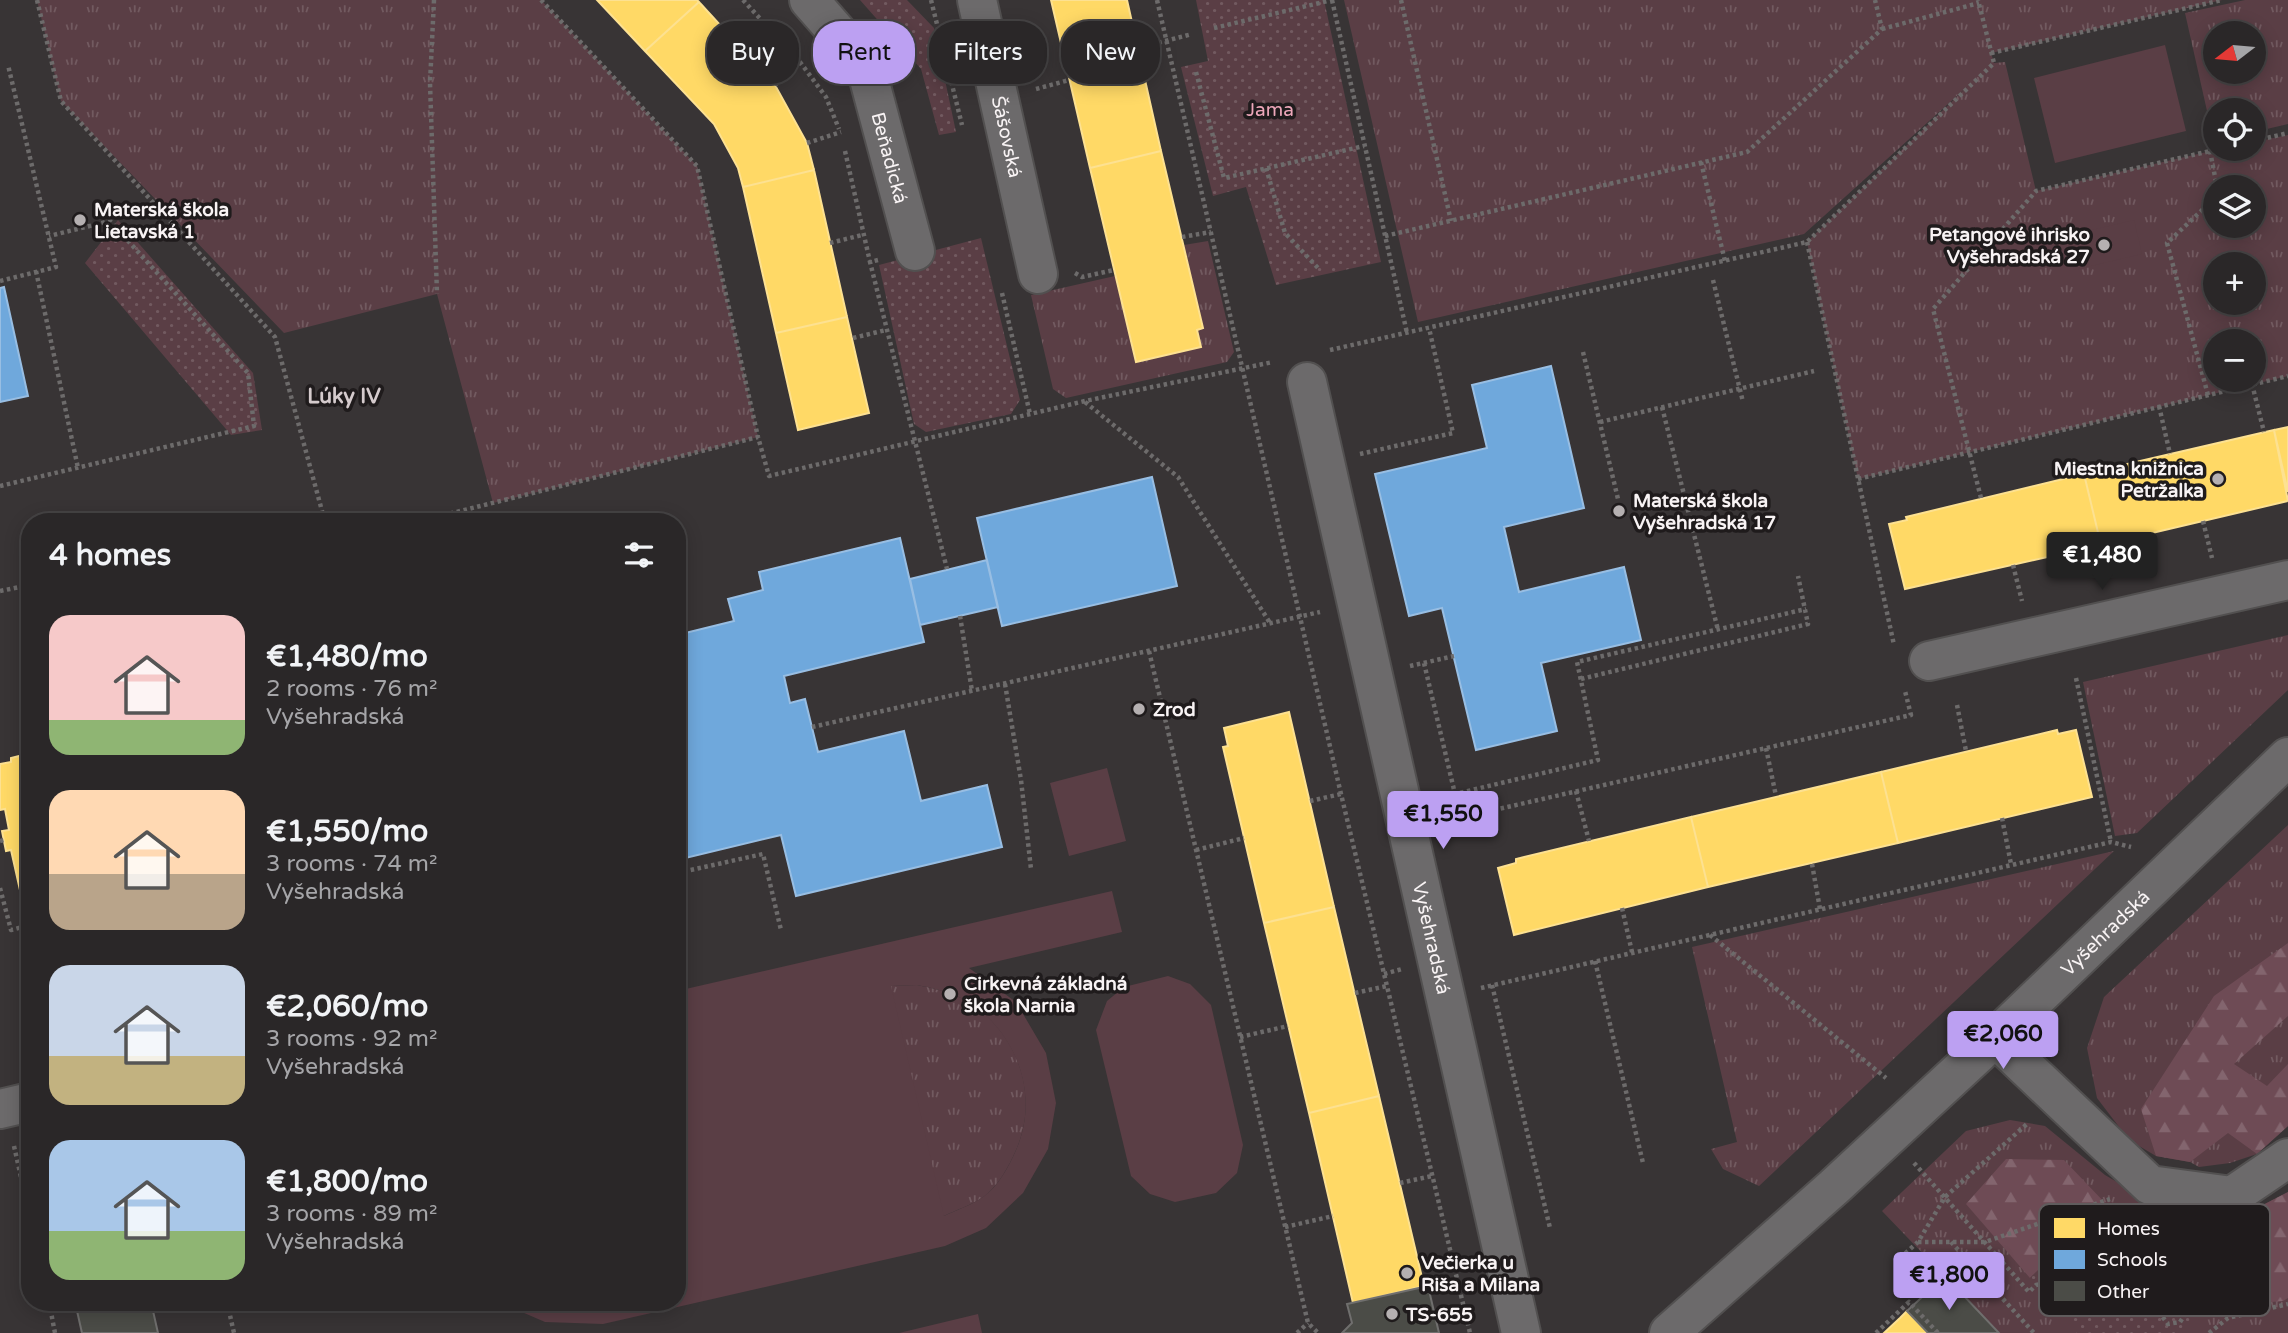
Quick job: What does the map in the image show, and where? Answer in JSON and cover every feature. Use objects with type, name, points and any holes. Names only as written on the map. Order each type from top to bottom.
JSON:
[{"type":"street","name":"Beňadická","points":[[809,0],[865,64],[915,251]]},
{"type":"street","name":"Šášovská","points":[[977,0],[1052,271]]},
{"type":"street","name":"Vyšehradská","points":[[1305,364],[1521,1333]]},
{"type":"street","points":[[1910,668],[2288,580]]},
{"type":"street","name":"Vyšehradská","points":[[1669,1333],[1995,1038],[2288,757]]},
{"type":"street","points":[[1995,1038],[2150,1185],[2232,1196],[2288,1158]]},
{"type":"path","points":[[37,0],[61,101],[275,337],[323,513]]},
{"type":"path","points":[[435,0],[430,83],[437,294]]},
{"type":"path","points":[[541,0],[696,166],[769,476],[1085,401],[1243,368],[1305,364],[1407,333],[1807,242],[1994,63],[1978,2],[1882,29],[1747,152],[1385,236]]},
{"type":"path","points":[[743,0],[800,62],[825,97],[841,132],[862,235],[947,569]]},
{"type":"path","points":[[1157,0],[1341,794],[1470,1333]]},
{"type":"path","points":[[1214,28],[1332,0],[1407,333]]},
{"type":"path","points":[[1401,0],[1451,221]]},
{"type":"path","points":[[1875,0],[1882,29]]},
{"type":"path","points":[[1991,52],[2222,0]]},
{"type":"path","points":[[1160,43],[1192,34]]},
{"type":"path","points":[[775,85],[800,62]]},
{"type":"path","points":[[0,281],[56,267],[8,65]]},
{"type":"path","points":[[1196,72],[1224,178],[1364,146]]},
{"type":"path","points":[[1026,92],[1061,82]]},
{"type":"path","points":[[807,143],[841,132]]},
{"type":"path","points":[[2266,138],[2288,133]]},
{"type":"path","points":[[1981,498],[1933,309],[2036,191],[2203,153]]},
{"type":"path","points":[[1701,162],[1725,261]]},
{"type":"path","points":[[1266,168],[1285,233],[1319,269]]},
{"type":"path","points":[[2203,209],[2167,243],[2208,395]]},
{"type":"path","points":[[0,486],[254,426],[248,373],[110,221],[49,236]]},
{"type":"path","points":[[1182,237],[1211,232]]},
{"type":"path","points":[[830,243],[862,235]]},
{"type":"path","points":[[1408,829],[1911,715],[1910,668],[1858,479],[1807,242]]},
{"type":"path","points":[[870,262],[915,251]]},
{"type":"path","points":[[1052,271],[1082,277],[1114,270]]},
{"type":"path","points":[[36,271],[78,468]]},
{"type":"path","points":[[1713,280],[1743,402]]},
{"type":"path","points":[[1325,462],[1453,433],[1429,328]]},
{"type":"path","points":[[853,338],[886,330]]},
{"type":"path","points":[[1583,352],[1618,499]]},
{"type":"path","points":[[1600,422],[1814,370]]},
{"type":"path","points":[[2266,381],[2288,376]]},
{"type":"path","points":[[1858,479],[2220,392]]},
{"type":"path","points":[[2254,392],[2264,432]]},
{"type":"path","points":[[1085,401],[1178,477],[1270,623]]},
{"type":"path","points":[[1662,407],[1718,630]]},
{"type":"path","points":[[2159,407],[2171,454]]},
{"type":"path","points":[[452,513],[758,437]]},
{"type":"path","points":[[2203,521],[2214,566]]},
{"type":"path","points":[[2013,565],[2024,609]]},
{"type":"path","points":[[1581,679],[1808,624],[1798,576]]},
{"type":"path","points":[[0,592],[21,586]]},
{"type":"path","points":[[812,727],[1357,605]]},
{"type":"path","points":[[1424,663],[1455,794],[1598,760],[1577,662],[1806,609]]},
{"type":"path","points":[[960,616],[972,691]]},
{"type":"path","points":[[1149,651],[1308,1323],[1318,1333]]},
{"type":"path","points":[[2076,678],[2110,842]]},
{"type":"path","points":[[1005,684],[1021,780],[1031,869]]},
{"type":"path","points":[[1956,705],[1966,751]]},
{"type":"path","points":[[1766,748],[1776,796]]},
{"type":"path","points":[[1576,791],[1589,841]]},
{"type":"path","points":[[1310,801],[1341,794]]},
{"type":"path","points":[[2002,818],[2011,864]]},
{"type":"path","points":[[1196,850],[1244,838]]},
{"type":"path","points":[[1384,974],[1437,960],[1463,992],[2110,842],[2131,846]]},
{"type":"path","points":[[686,871],[763,854],[780,930]]},
{"type":"path","points":[[1812,864],[1821,909]]},
{"type":"path","points":[[0,888],[11,930],[21,927]]},
{"type":"path","points":[[1622,908],[1632,953]]},
{"type":"path","points":[[1709,935],[1886,1078]]},
{"type":"path","points":[[1595,961],[1643,1163]]},
{"type":"path","points":[[1492,985],[1549,1228]]},
{"type":"path","points":[[1355,993],[1387,986]]},
{"type":"path","points":[[1240,1037],[1288,1026]]},
{"type":"path","points":[[1900,1258],[1918,1242],[1945,1197],[2058,1097]]},
{"type":"path","points":[[12,1106],[21,1162]]},
{"type":"path","points":[[1914,1162],[2029,1292],[2039,1284]]},
{"type":"path","points":[[1400,1182],[1432,1176]]},
{"type":"path","points":[[2095,1204],[2150,1185]]},
{"type":"path","points":[[1286,1227],[1333,1216]]},
{"type":"path","points":[[1918,1242],[1984,1242],[2039,1223]]},
{"type":"path","points":[[1950,1242],[2034,1333]]},
{"type":"path","points":[[1876,1333],[1909,1302],[1938,1333]]},
{"type":"path","points":[[2270,1308],[2288,1304]]},
{"type":"path","points":[[50,1311],[55,1333]]},
{"type":"path","points":[[229,1311],[234,1333]]},
{"type":"path","points":[[2162,1316],[2168,1324],[2180,1322],[2184,1316]]},
{"type":"path","points":[[2209,1333],[2228,1318],[2237,1316]]},
{"type":"path","points":[[1297,1333],[1308,1323]]},
{"type":"path","points":[[1462,1333],[1468,1324]]},
{"type":"green space","points":[[37,0],[541,0],[697,166],[758,437],[493,503],[437,294],[284,333],[61,101]]},
{"type":"green space","points":[[860,0],[907,0],[929,23],[929,84],[946,84],[956,132],[939,135],[921,69],[915,62],[915,21],[879,21]]},
{"type":"green space","name":"Jama","points":[[1196,0],[1324,0],[1381,262],[1276,285],[1246,187],[1213,196],[1181,67],[1208,61]]},
{"type":"green space","points":[[1344,0],[2222,0],[1991,53],[1994,63],[2005,62],[2036,191],[2203,153],[2203,161],[2266,161],[2266,140],[2288,135],[2288,376],[2266,381],[2266,329],[2203,329],[2203,392],[2221,392],[1858,479],[1807,242],[1969,85],[1804,234],[1418,322]]},
{"type":"green space","points":[[2245,0],[2288,0],[2288,124],[2266,129],[2266,98],[2204,98],[2185,13]]},
{"type":"green space","points":[[2165,45],[2186,131],[2055,163],[2034,78]]},
{"type":"green space","points":[[118,220],[253,373],[262,430],[231,435],[85,263]]},
{"type":"green space","name":"Petangové ihrisko Vyšehradská 27","points":[[2134,220],[2142,254],[2074,270],[2067,236]]},
{"type":"green space","points":[[981,238],[1020,400],[1011,414],[926,432],[914,424],[879,265]]},
{"type":"green space","points":[[1208,241],[1234,352],[1227,362],[1066,398],[1053,389],[1031,295],[1115,276],[1136,362],[1200,347],[1197,330],[1203,327],[1184,245]]},
{"type":"green space","points":[[2288,635],[2288,690],[2137,833],[2115,836],[2083,682]]},
{"type":"green space","points":[[1107,768],[1126,841],[1069,856],[1050,783]]},
{"type":"green space","points":[[2288,825],[2288,1126],[2257,1154],[2230,1163],[2199,1167],[2190,1162],[2156,1156],[2129,1140],[2097,1098],[2087,1048],[2104,997]]},
{"type":"green space","points":[[2114,851],[1759,1186],[1723,1169],[1711,1149],[1737,1142],[1692,947]]},
{"type":"green space","points":[[1112,891],[1122,932],[969,968],[1016,1002],[1046,1053],[1056,1103],[1048,1149],[1023,1193],[986,1228],[945,1246],[686,1305],[686,989]],"holes":[[[917,985],[963,999],[997,1027],[1018,1064],[1026,1107],[1016,1150],[994,1188],[969,1205],[944,1216],[891,986]]]},
{"type":"green space","points":[[2288,943],[2288,1016],[2234,1064],[2267,1086],[2288,1064],[2288,1126],[2257,1154],[2228,1133],[2190,1162],[2156,1156],[2141,1109],[2214,996]]},
{"type":"green space","points":[[1168,976],[1190,984],[1211,1005],[1243,1145],[1237,1173],[1216,1193],[1175,1202],[1150,1194],[1131,1176],[1096,1030],[1107,1001],[1124,987]]},
{"type":"green space","points":[[917,985],[940,990],[963,999],[982,1012],[1010,1045],[1019,1064],[1024,1085],[1026,1107],[1023,1129],[1010,1163],[993,1188],[982,1198],[944,1216],[686,1040],[686,1032],[890,986]]},
{"type":"green space","points":[[2010,1120],[2045,1126],[2105,1175],[2158,1204],[2039,1204],[2039,1316],[2270,1316],[2270,1204],[2265,1204],[2288,1192],[2288,1333],[1999,1333],[1882,1211],[1966,1131]]},
{"type":"green space","points":[[2006,1159],[2064,1160],[2106,1204],[2039,1204],[2039,1269],[2030,1278],[1966,1204]]},
{"type":"green space","points":[[2288,1192],[2288,1298],[2283,1301],[2270,1302],[2270,1204],[2265,1204]]},
{"type":"green space","points":[[2039,1269],[2039,1289],[2030,1278]]},
{"type":"green space","points":[[520,1311],[660,1311],[603,1324],[545,1322]]},
{"type":"green space","points":[[978,1314],[982,1333],[899,1333]]},
{"type":"green space","points":[[2062,1316],[2196,1316],[2178,1333],[2077,1333]]},
{"type":"building: Homes","points":[[597,0],[697,0],[699,2],[645,51]]},
{"type":"building: Homes","points":[[1051,0],[1127,0],[1132,21],[1061,21],[1061,43]]},
{"type":"building: Homes","points":[[699,2],[716,21],[707,21],[707,84],[774,84],[807,143],[814,170],[743,187],[738,168],[714,124],[645,51]]},
{"type":"building: Homes","points":[[1070,84],[1146,84],[1161,151],[1090,168]]},
{"type":"building: Homes","points":[[1161,151],[1203,328],[1197,330],[1201,347],[1136,362],[1090,168]]},
{"type":"building: Homes","points":[[814,170],[847,317],[776,333],[743,187]]},
{"type":"building: Homes","points":[[847,317],[869,413],[798,430],[776,333]]},
{"type":"building: Homes","points":[[2288,427],[2288,492],[2274,430]]},
{"type":"building: Homes","points":[[2274,430],[2288,501],[2101,545],[2084,474]]},
{"type":"building: Homes","points":[[2084,474],[2101,545],[1905,589],[1889,524],[1907,520],[1906,517]]},
{"type":"building: Homes","points":[[1289,712],[1334,907],[1264,923],[1223,747],[1228,746],[1224,728]]},
{"type":"building: Homes","points":[[2057,730],[2058,734],[2076,730],[2092,797],[1898,843],[1881,772]]},
{"type":"building: Homes","points":[[21,756],[20,890],[11,850],[6,851],[2,831],[9,830],[5,809],[0,810],[0,764],[11,762],[11,758]]},
{"type":"building: Homes","points":[[1881,772],[1898,843],[1708,887],[1691,817]]},
{"type":"building: Homes","points":[[1691,817],[1708,887],[1514,935],[1498,868],[1516,863],[1516,859]]},
{"type":"building: Homes","points":[[1334,907],[1379,1096],[1309,1113],[1264,923]]},
{"type":"building: Homes","points":[[1379,1096],[1424,1286],[1353,1303],[1309,1113]]},
{"type":"building: Homes","points":[[1907,1311],[1928,1333],[1884,1333],[1900,1318]]},
{"type":"building: Schools","points":[[4,287],[28,396],[0,402],[0,288]]},
{"type":"building: Schools","points":[[1551,366],[1584,508],[1504,527],[1519,592],[1624,567],[1641,640],[1541,663],[1557,731],[1476,750],[1442,608],[1409,616],[1375,474],[1487,448],[1472,385]]},
{"type":"building: Schools","points":[[1152,477],[1177,586],[1002,626],[977,518]]},
{"type":"building: Schools","points":[[900,538],[924,642],[784,676],[790,703],[805,699],[818,752],[904,731],[921,801],[987,785],[1002,847],[796,896],[781,835],[686,858],[686,633],[734,621],[728,599],[763,590],[759,572]]},
{"type":"building: Schools","points":[[987,560],[998,607],[920,625],[910,579]]},
{"type":"building: Other","points":[[1945,1276],[1999,1333],[1928,1333],[1907,1311]]},
{"type":"building: Other","name":"TS-655","points":[[1428,1286],[1439,1333],[1342,1333],[1352,1323],[1347,1304]]},
{"type":"building: Other","points":[[77,1311],[153,1311],[158,1333],[82,1333]]},
{"type":"place","name":"Materská škola Lietavská 1","points":[[80,220]]},
{"type":"place","name":"Petangové ihrisko Vyšehradská 27","points":[[2104,245]]},
{"type":"place","name":"Miestna knižnica Petržalka","points":[[2218,479]]},
{"type":"place","name":"Materská škola Vyšehradská 17","points":[[1619,511]]},
{"type":"place","name":"Zrod","points":[[1139,709]]},
{"type":"place","name":"Cirkevná základná škola Narnia","points":[[950,994]]},
{"type":"place","name":"Večierka u Riša a Milana","points":[[1407,1273]]},
{"type":"place","name":"TS-655","points":[[1392,1314]]},
{"type":"district","name":"Lúky IV","points":[[344,396]]}]
